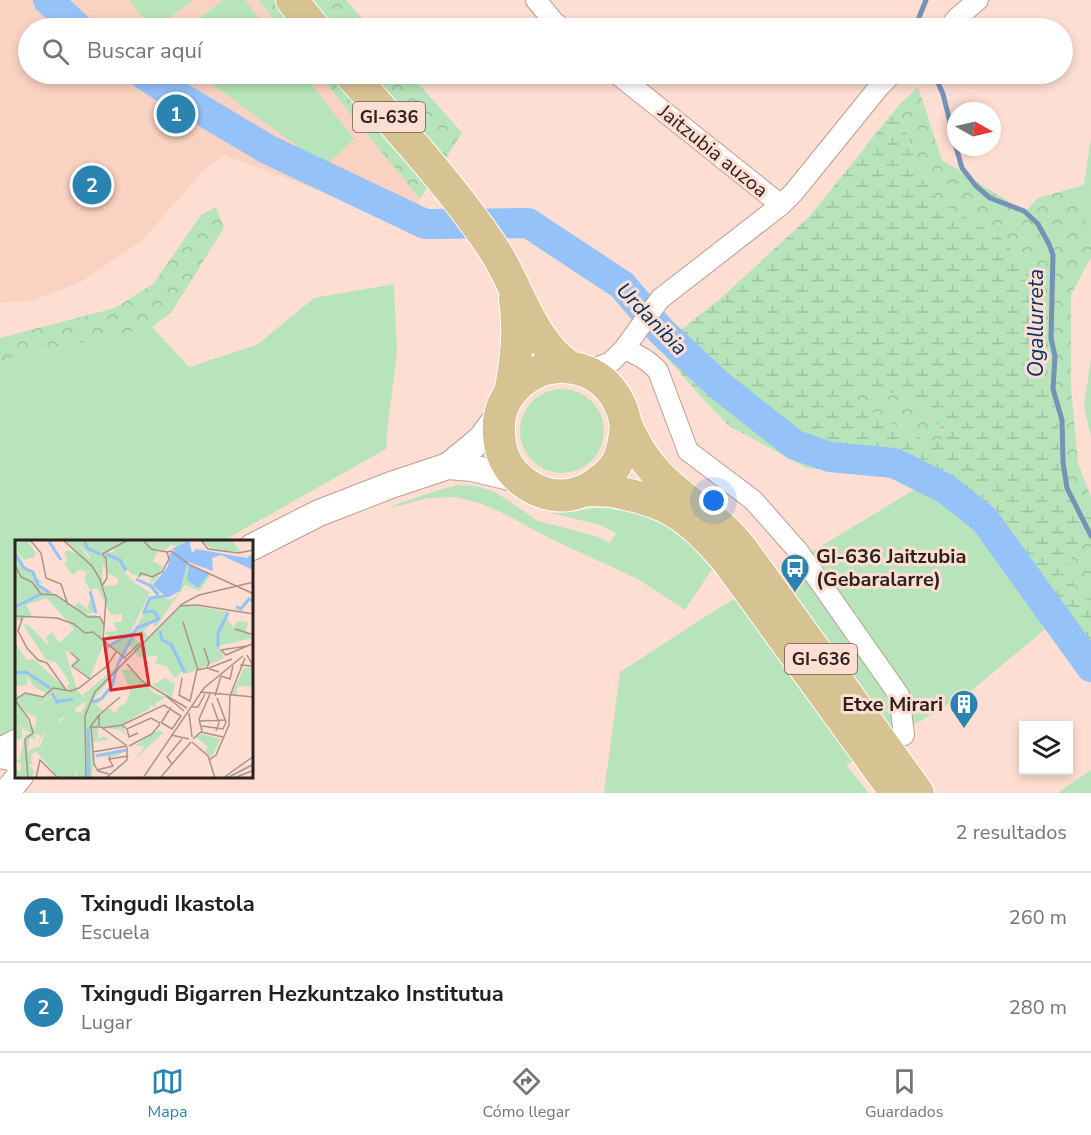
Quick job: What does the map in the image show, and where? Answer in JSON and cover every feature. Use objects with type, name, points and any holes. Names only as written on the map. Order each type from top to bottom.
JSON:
[{"type":"main road","points":[[292,0],[306,18]]},
{"type":"main road","name":"GI-636","points":[[359,84],[427,161],[492,246],[513,288],[549,348],[574,368],[590,373],[613,391],[622,407],[626,424],[637,447],[654,470],[721,527],[741,548],[918,793]]},
{"type":"main road","name":"GI-636","points":[[513,288],[517,310],[517,353],[498,431],[501,449],[508,465],[534,489],[551,494],[569,495],[586,490],[604,480],[617,464],[624,445],[626,424]]},
{"type":"main road","points":[[505,403],[521,381],[536,372],[552,367],[574,368]]},
{"type":"main road","name":"GI-636","points":[[586,490],[610,491],[656,502],[687,519],[709,539],[728,560],[896,793]]},
{"type":"street","points":[[536,0],[551,18]]},
{"type":"street","points":[[957,18],[978,0]]},
{"type":"street","name":"Jaitzubia auzoa","points":[[629,84],[781,206]]},
{"type":"street","name":"Jaitzubia auzoa","points":[[625,347],[660,298],[781,206],[882,84]]},
{"type":"street","points":[[574,368],[587,369],[602,366],[611,362],[625,347]]},
{"type":"street","points":[[613,391],[612,372],[625,347]]},
{"type":"street","points":[[625,347],[652,364],[658,371],[688,451],[753,500],[798,551],[899,695],[904,735]]},
{"type":"street","points":[[254,546],[319,513],[448,466],[482,438],[505,403]]},
{"type":"street","points":[[448,466],[472,468],[522,480]]},
{"type":"street","points":[[0,751],[15,744]]},
{"type":"street","points":[[0,758],[15,763]]},
{"type":"street","points":[[6,793],[19,778]]},
{"type":"shaded area","points":[[0,0],[258,0],[273,18],[18,18],[18,84],[326,84],[420,199],[408,223],[224,155],[202,172],[142,241],[81,282],[31,301],[0,303]]},
{"type":"green space","points":[[129,0],[193,0],[169,18],[144,18]]},
{"type":"green space","points":[[223,0],[245,0],[259,18],[200,18]]},
{"type":"green space","points":[[258,0],[346,0],[362,18],[273,18]]},
{"type":"green space","points":[[212,84],[311,84],[354,139],[325,166]]},
{"type":"green space","points":[[326,84],[419,84],[462,133],[420,199]]},
{"type":"green space","points":[[918,87],[942,160],[1025,212],[1038,198],[1084,185],[1082,205],[1091,246],[1091,257],[1071,295],[1071,387],[1078,463],[1091,497],[1091,601],[1080,598],[1066,568],[1083,533],[1061,450],[1053,387],[1036,356],[1041,309],[1018,261],[1005,240],[940,203],[916,162],[898,106]]},
{"type":"green space","points":[[898,106],[916,162],[940,203],[1005,240],[1018,261],[1041,309],[1036,356],[1053,387],[1061,450],[1083,533],[1066,568],[1080,598],[1091,601],[1091,676],[1049,626],[983,536],[922,485],[857,472],[807,468],[729,426],[661,351],[687,325],[721,298],[810,216]],"holes":[[[860,386],[875,386],[920,406],[944,432],[942,440],[925,440],[902,429],[868,410],[852,394]]]},
{"type":"green space","points":[[1091,137],[1091,246],[1081,205]]},
{"type":"green space","points":[[216,207],[224,228],[171,313],[152,327],[0,361],[0,338],[115,308],[154,283],[201,215]]},
{"type":"green space","points":[[394,284],[397,353],[386,449],[225,540],[15,540],[15,717],[0,724],[0,361],[152,327],[189,367],[257,345],[314,298]]},
{"type":"green space","points":[[1091,358],[1091,438],[1084,406]]},
{"type":"green space","points":[[860,386],[875,386],[920,406],[944,433],[942,441],[925,440],[868,410],[852,394]]},
{"type":"green space","points":[[562,389],[578,392],[592,401],[601,415],[604,431],[601,447],[592,461],[578,470],[562,473],[546,470],[532,461],[523,447],[520,431],[523,415],[532,401],[546,392]]},
{"type":"green space","points":[[457,485],[477,486],[497,493],[538,521],[596,536],[610,543],[616,533],[600,525],[551,513],[596,508],[620,509],[643,515],[667,526],[693,547],[712,569],[685,610],[638,579],[479,503],[455,497],[428,498],[387,508]]},
{"type":"green space","points":[[922,485],[983,536],[1049,626],[972,690],[846,765],[869,793],[604,793],[620,672],[714,611]]},
{"type":"green space","points":[[15,717],[15,734],[0,742],[0,724]]},
{"type":"green space","points":[[1091,770],[1091,793],[1058,793]]},
{"type":"waterway","name":"Urdanibia","points":[[48,0],[67,18]]},
{"type":"waterway","name":"Ogallurreta","points":[[919,18],[926,0]]},
{"type":"waterway","name":"Urdanibia","points":[[158,84],[267,149],[425,224],[528,223],[622,285],[662,332],[719,385],[795,445],[830,457],[894,463],[946,489],[985,520],[1091,667]]},
{"type":"waterway","name":"Ogallurreta","points":[[938,84],[947,110]]},
{"type":"waterway","name":"Ogallurreta","points":[[959,156],[962,168],[976,186],[990,198],[1024,211],[1038,224],[1053,255],[1051,338],[1055,356],[1053,389],[1062,420],[1063,462],[1067,488],[1091,536]]},
{"type":"place","name":"Txingudi Ikastola","points":[[176,114]]},
{"type":"place","name":"Txingudi Bigarren Hezkuntzako Institutua","points":[[92,185]]},
{"type":"place","name":"GI-636 Jaitzubia (Gebaralarre)","points":[[795,594]]},
{"type":"place","name":"Etxe Mirari","points":[[964,730]]}]
